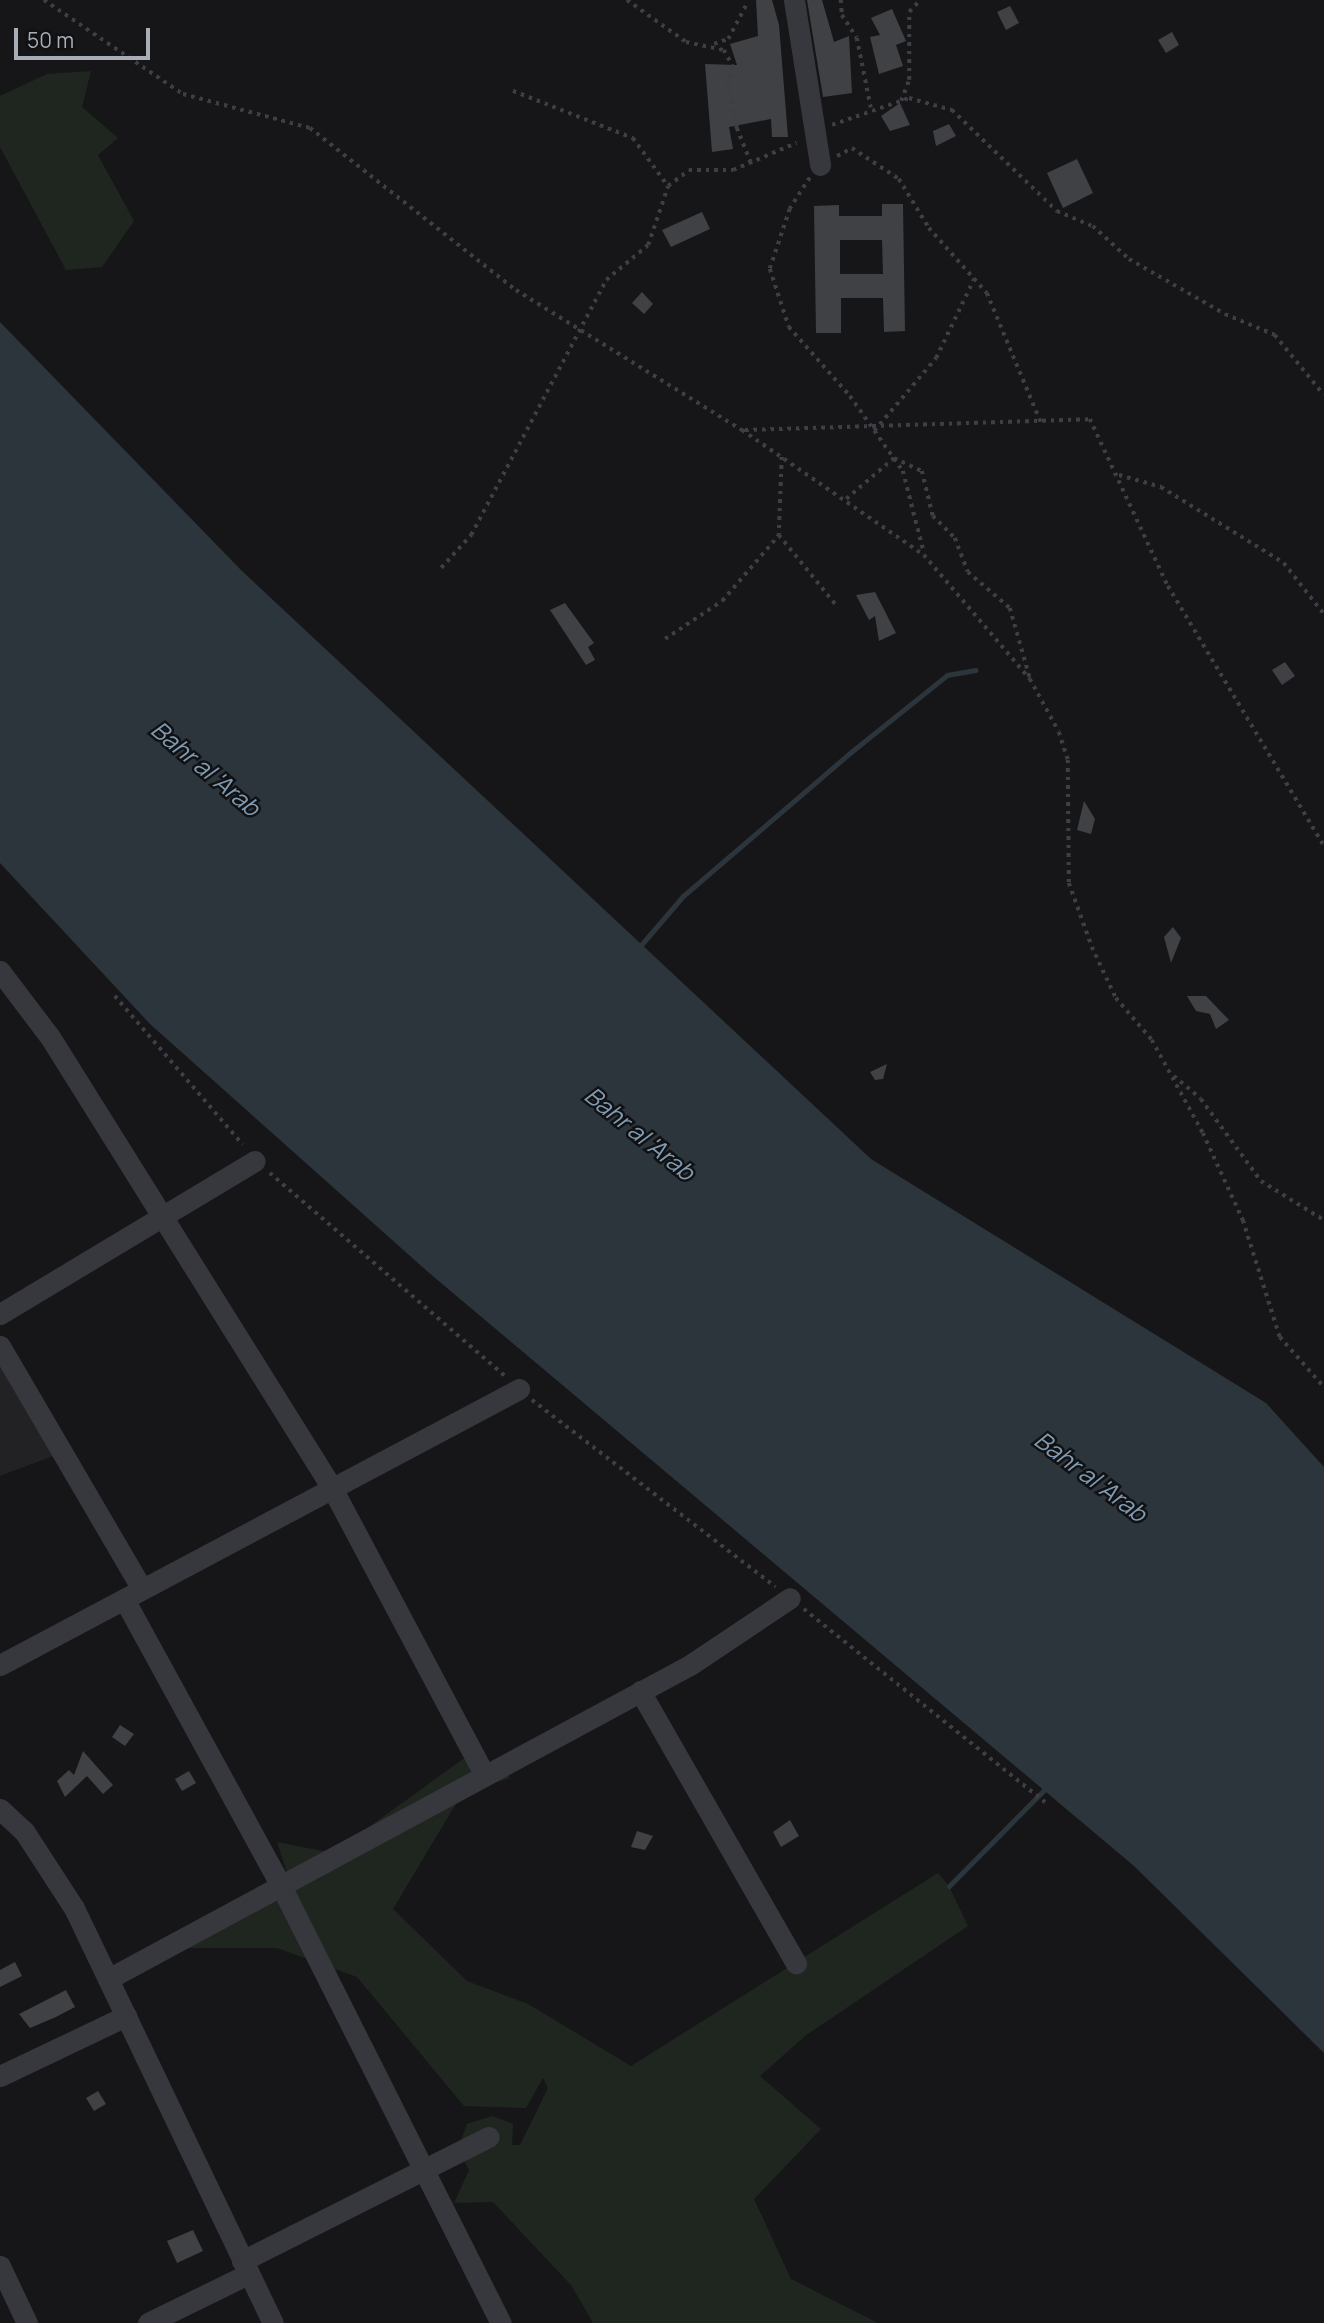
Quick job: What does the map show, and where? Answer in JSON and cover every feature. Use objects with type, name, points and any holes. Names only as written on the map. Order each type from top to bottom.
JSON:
[{"type":"street","points":[[794,0],[820,165]]},
{"type":"street","points":[[0,971],[50,1037],[164,1215],[332,1488],[484,1774]]},
{"type":"street","points":[[0,1314],[255,1161]]},
{"type":"street","points":[[0,1346],[133,1594],[501,2323]]},
{"type":"street","points":[[0,1665],[519,1389]]},
{"type":"street","points":[[108,1979],[640,1691],[790,1598]]},
{"type":"street","points":[[640,1691],[796,1963]]},
{"type":"street","points":[[0,1809],[23,1831],[74,1908],[273,2323]]},
{"type":"street","points":[[0,2076],[126,2016]]},
{"type":"street","points":[[148,2323],[425,2168],[489,2137]]},
{"type":"street","points":[[0,2266],[27,2323]]},
{"type":"path","points":[[44,0],[183,94],[310,128],[516,290],[742,430],[924,555],[1031,679]]},
{"type":"path","points":[[627,0],[686,42],[714,44],[728,39],[747,4]]},
{"type":"path","points":[[841,0],[842,15],[857,38],[871,108]]},
{"type":"path","points":[[900,103],[909,80],[909,12],[920,0]]},
{"type":"path","points":[[714,44],[733,67],[729,94],[751,163]]},
{"type":"path","points":[[513,91],[634,138],[668,186]]},
{"type":"path","points":[[441,568],[471,536],[606,279],[648,245],[668,186],[689,170],[733,170],[871,108],[917,99],[952,110],[1057,211],[1093,226],[1129,259],[1225,314],[1275,335],[1324,395]]},
{"type":"path","points":[[924,555],[913,496],[894,458],[789,327],[769,269],[790,209],[820,165],[852,148],[899,179],[929,228],[987,293],[1041,423]]},
{"type":"path","points":[[874,431],[936,358],[974,279]]},
{"type":"path","points":[[742,430],[874,431],[1090,419],[1168,586],[1324,846]]},
{"type":"path","points":[[665,639],[722,601],[779,535],[782,457]]},
{"type":"path","points":[[846,499],[894,458]]},
{"type":"path","points":[[894,458],[922,471],[933,516],[955,538],[968,572],[1010,608],[1031,679],[1068,761],[1069,883],[1116,998],[1170,1073],[1243,1220],[1280,1337],[1324,1387]]},
{"type":"path","points":[[1118,475],[1161,487],[1284,563],[1324,614]]},
{"type":"path","points":[[779,535],[837,606]]},
{"type":"path","points":[[115,996],[255,1161],[519,1389],[790,1598],[1045,1802]]},
{"type":"path","points":[[1170,1073],[1202,1100],[1261,1181],[1324,1220]]},
{"type":"shaded area","points":[[91,71],[82,107],[118,138],[98,155],[134,221],[102,267],[66,270],[0,147],[0,96],[47,74]]},
{"type":"shaded area","points":[[0,1364],[53,1456],[0,1476]]},
{"type":"shaded area","points":[[474,1751],[511,1778],[463,1792],[393,1909],[467,1981],[528,2004],[631,2066],[938,1873],[949,1886],[968,1926],[805,2036],[760,2076],[821,2129],[754,2199],[791,2279],[878,2323],[593,2323],[571,2285],[493,2202],[454,2203],[469,2170],[458,2149],[467,2124],[492,2116],[513,2124],[512,2145],[520,2145],[548,2088],[543,2078],[526,2108],[464,2106],[357,1977],[277,1948],[163,1948],[289,1879],[277,1842],[333,1853]]},
{"type":"water","name":"Bahr al 'Arab","points":[[0,322],[241,570],[871,1159],[1266,1403],[1324,1467],[1324,2053],[1134,1866],[428,1272],[150,1024],[0,863]]},
{"type":"building","points":[[756,0],[772,0],[779,25],[788,137],[772,137],[771,119],[729,127],[733,149],[712,152],[705,64],[737,65],[730,44],[758,36]]},
{"type":"building","points":[[807,0],[822,0],[834,42],[849,36],[852,93],[823,97]]},
{"type":"building","points":[[1010,6],[1019,23],[1006,30],[997,12]]},
{"type":"building","points":[[892,9],[906,41],[896,45],[903,66],[879,74],[870,37],[880,35],[871,18]]},
{"type":"building","points":[[1172,32],[1179,45],[1166,53],[1158,40]]},
{"type":"building","points":[[900,103],[910,125],[890,131],[881,116]]},
{"type":"building","points":[[949,124],[956,136],[936,146],[933,131]]},
{"type":"building","points":[[1077,159],[1093,193],[1063,208],[1047,173]]},
{"type":"building","points":[[882,204],[903,204],[905,331],[884,332],[883,298],[841,298],[841,333],[816,333],[814,206],[839,205],[839,216],[882,216]],"holes":[[[840,240],[882,240],[883,274],[840,274]]]},
{"type":"building","points":[[702,212],[710,229],[671,247],[662,230]]},
{"type":"building","points":[[642,292],[653,304],[644,314],[632,303]]},
{"type":"building","points":[[875,592],[896,633],[879,641],[875,616],[869,620],[856,595]]},
{"type":"building","points":[[565,603],[594,643],[588,647],[595,660],[586,665],[550,610]]},
{"type":"building","points":[[1285,662],[1295,676],[1282,685],[1272,670]]},
{"type":"building","points":[[1084,801],[1095,819],[1091,834],[1077,830]]},
{"type":"building","points":[[1173,927],[1181,938],[1171,963],[1164,937]]},
{"type":"building","points":[[1187,996],[1206,996],[1229,1020],[1216,1029],[1210,1014],[1196,1011]]},
{"type":"building","points":[[887,1064],[883,1079],[875,1080],[870,1072]]},
{"type":"building","points":[[120,1725],[134,1734],[125,1746],[112,1737]]},
{"type":"building","points":[[83,1751],[113,1785],[103,1794],[87,1776],[65,1797],[57,1781],[69,1770],[74,1775]]},
{"type":"building","points":[[189,1771],[196,1783],[182,1791],[175,1779]]},
{"type":"building","points":[[790,1820],[799,1836],[781,1847],[773,1832]]},
{"type":"building","points":[[637,1831],[653,1836],[645,1850],[631,1847]]},
{"type":"building","points":[[15,1962],[22,1976],[0,1987],[0,1970]]},
{"type":"building","points":[[66,1990],[75,2007],[56,2017],[30,2028],[19,2014]]},
{"type":"building","points":[[98,2091],[106,2104],[94,2111],[86,2098]]},
{"type":"building","points":[[193,2230],[203,2251],[177,2263],[167,2241]]},
{"type":"waterway","points":[[641,945],[683,896],[851,752],[947,675],[976,670]]},
{"type":"waterway","points":[[949,1886],[1048,1786]]}]
